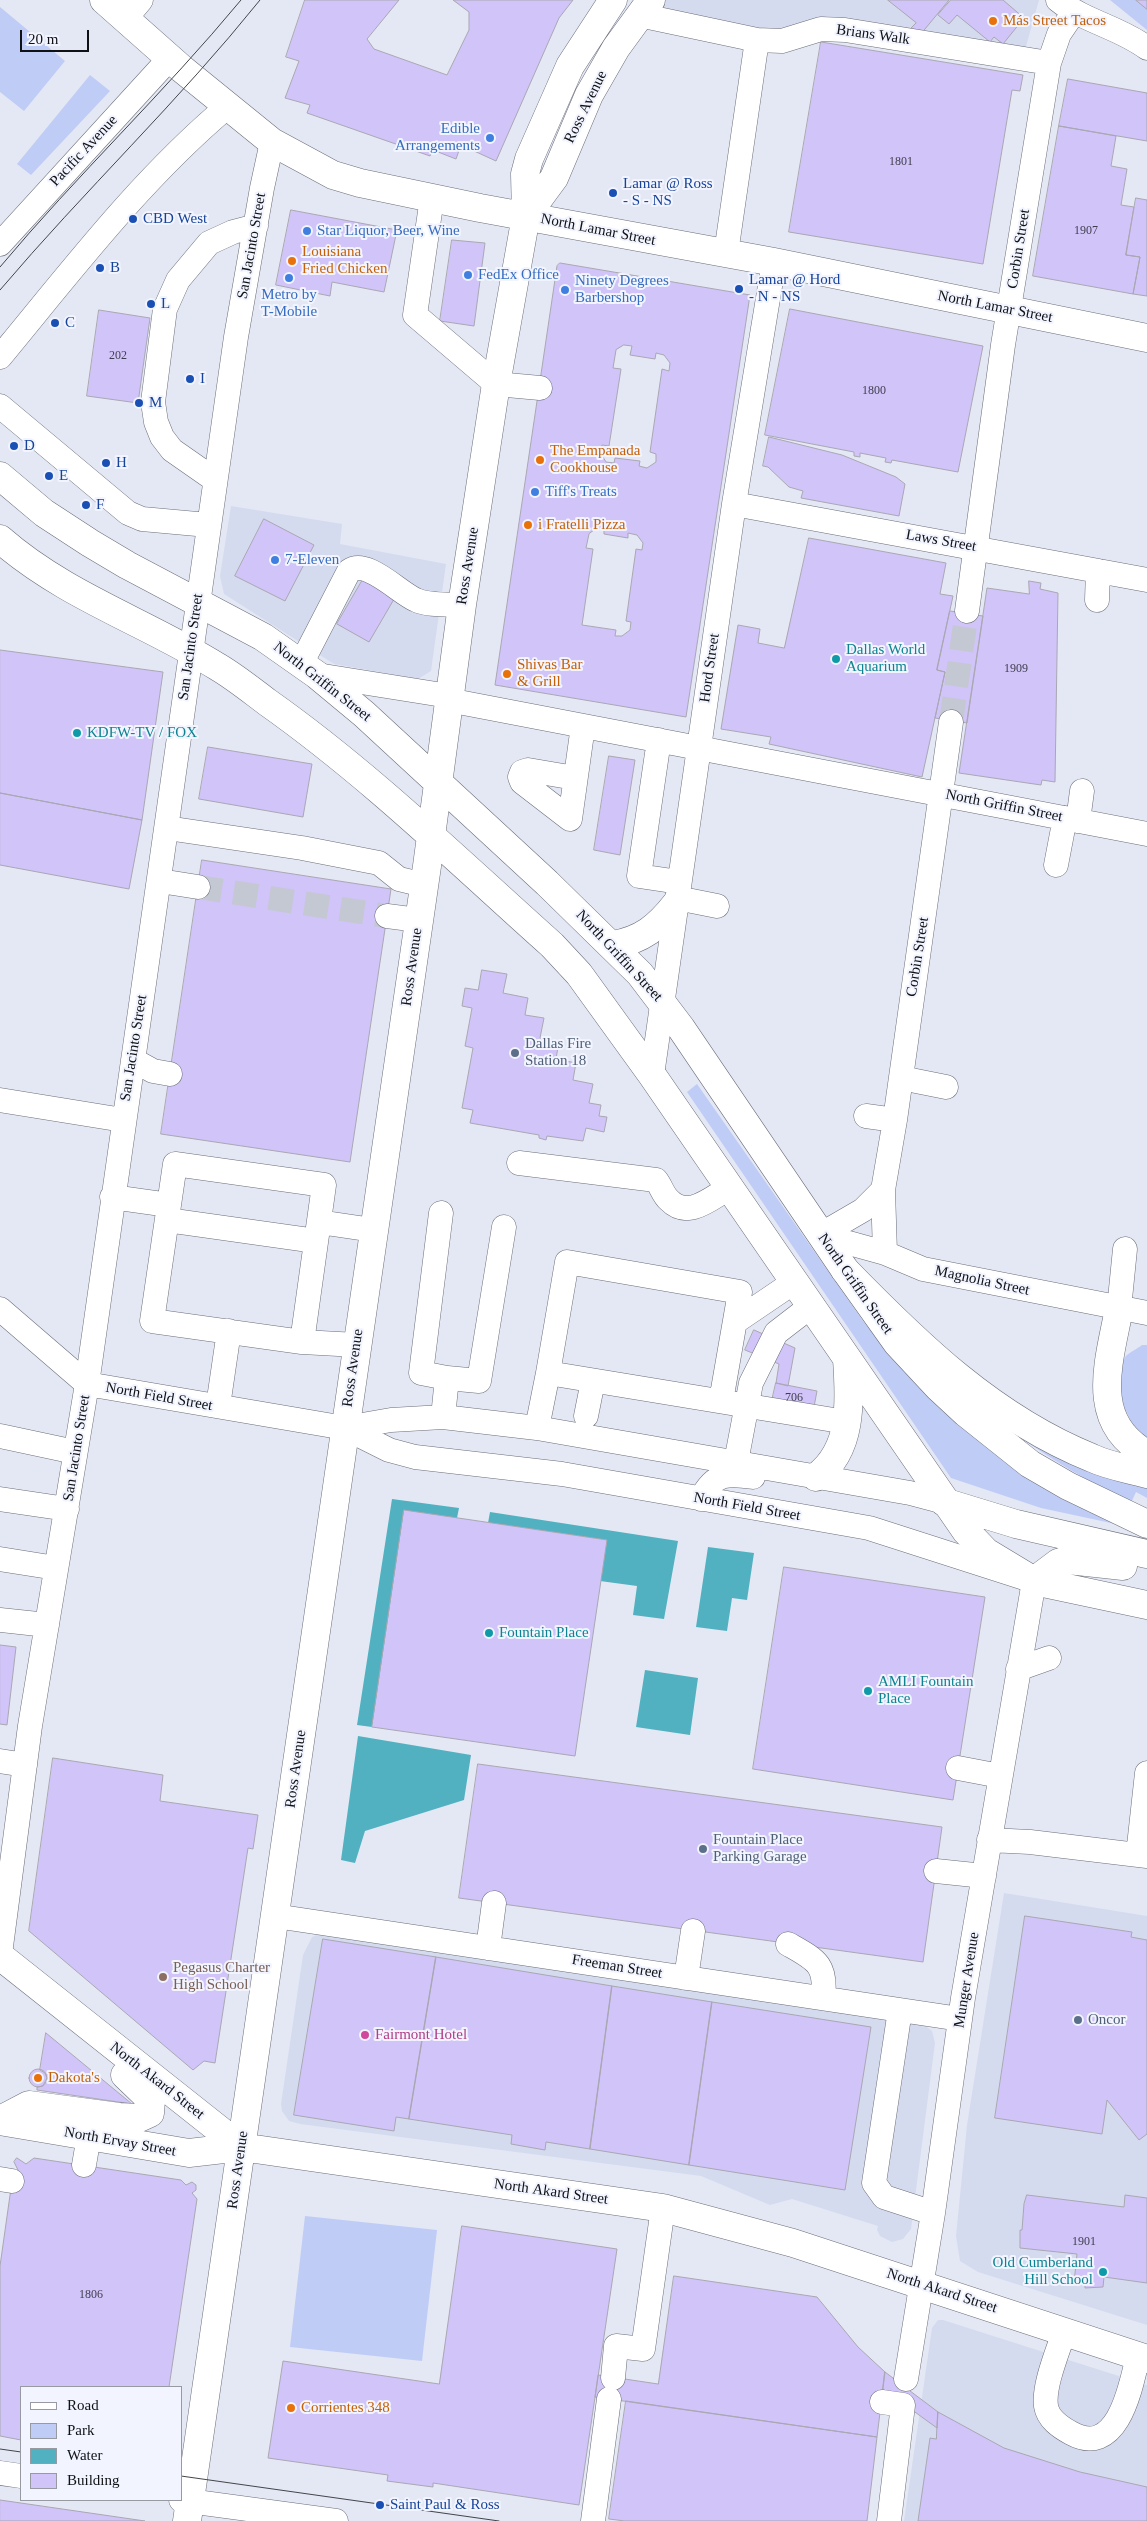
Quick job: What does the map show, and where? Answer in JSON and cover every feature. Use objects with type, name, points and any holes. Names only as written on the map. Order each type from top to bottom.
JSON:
[{"type":"main road","name":"North Lamar Street","points":[[104,0],[133,9],[170,59],[272,142],[333,175],[360,183],[432,198],[774,262],[1147,338]]},
{"type":"main road","name":"Ross Avenue","points":[[186,2507],[275,1916],[439,784],[462,606],[496,384],[526,216],[525,174],[529,159],[570,66],[613,0]]},
{"type":"main road","name":"Ross Avenue","points":[[526,216],[554,178],[589,95],[645,8]]},
{"type":"main road","name":"North Griffin Street","points":[[0,476],[44,513],[127,565],[263,637],[309,670],[364,714],[613,946],[663,1003],[820,1235],[896,1343],[966,1413],[1030,1464],[1068,1486],[1147,1524]]},
{"type":"main road","points":[[1,541],[80,595],[218,667],[302,727],[362,775],[552,945],[579,974],[652,1074],[944,1502],[986,1552],[1034,1582],[1058,1563],[1068,1560],[1093,1561],[1147,1570]]},
{"type":"main road","points":[[613,946],[646,935],[660,924],[677,895]]},
{"type":"main road","points":[[844,1270],[950,1372],[1002,1411],[1038,1432],[1093,1459],[1147,1474]]},
{"type":"main road","points":[[1119,1309],[1106,1396],[1110,1416],[1121,1434],[1147,1454]]},
{"type":"main road","points":[[816,1477],[828,1468],[837,1456],[843,1443],[850,1393],[847,1358]]},
{"type":"main road","name":"North Field Street","points":[[944,1502],[1016,1524],[1147,1554]]},
{"type":"main road","name":"North Field Street","points":[[1034,1582],[1147,1604]]},
{"type":"main road","name":"North Akard Street","points":[[0,1955],[241,2147],[663,2208],[793,2243],[1142,2357]]},
{"type":"main road","points":[[0,2121],[29,2105],[119,2117],[139,2118],[150,2113],[152,2100],[100,2054],[93,2030]]},
{"type":"main road","name":"North Ervay Street","points":[[0,2121],[189,2153],[241,2147]]},
{"type":"street","points":[[1066,6],[1120,30],[1147,48]]},
{"type":"street","name":"Corbin Street","points":[[967,611],[1008,310],[1049,63],[1066,6]]},
{"type":"street","name":"Brians Walk","points":[[645,8],[757,40],[782,41],[821,29],[845,30],[1049,63]]},
{"type":"street","points":[[726,254],[757,40]]},
{"type":"street","name":"Pacific Avenue","points":[[0,244],[170,59]]},
{"type":"street","points":[[0,357],[104,231],[193,136],[228,106]]},
{"type":"street","name":"San Jacinto Street","points":[[0,1955],[25,1765],[87,1384],[112,1197],[160,881],[197,601],[236,337],[272,142]]},
{"type":"street","points":[[432,198],[415,315],[496,384],[540,388]]},
{"type":"street","points":[[215,480],[172,450],[162,437],[156,422],[153,402],[165,308],[178,280],[209,243],[233,232],[256,226]]},
{"type":"street","name":"Hord Street","points":[[652,1074],[734,504],[774,262]]},
{"type":"street","points":[[0,406],[128,513],[142,519],[208,525]]},
{"type":"street","name":"Laws Street","points":[[734,504],[1147,580]]},
{"type":"street","points":[[309,670],[347,576],[353,569],[366,569],[418,601],[462,606]]},
{"type":"street","points":[[1097,600],[1098,571]]},
{"type":"street","name":"North Griffin Street","points":[[309,670],[583,726],[1147,834]]},
{"type":"street","name":"Corbin Street","points":[[885,1253],[883,1190],[895,1120],[951,722]]},
{"type":"street","points":[[575,778],[583,726]]},
{"type":"street","points":[[659,740],[639,876],[677,895],[717,906]]},
{"type":"street","points":[[1056,865],[1082,792]]},
{"type":"street","points":[[167,828],[302,848],[379,863],[399,878],[424,885]]},
{"type":"street","points":[[160,881],[198,887]]},
{"type":"street","points":[[387,916],[418,920]]},
{"type":"street","points":[[133,1060],[154,1071],[170,1074]]},
{"type":"street","points":[[901,1078],[946,1087]]},
{"type":"street","points":[[0,1100],[124,1120]]},
{"type":"street","points":[[866,1116],[895,1120]]},
{"type":"street","points":[[519,1163],[656,1180],[667,1199],[682,1208],[700,1206],[729,1188]]},
{"type":"street","points":[[302,1342],[324,1185],[175,1164],[152,1322],[302,1342],[357,1345]]},
{"type":"street","points":[[820,1235],[863,1210],[883,1190]]},
{"type":"street","points":[[112,1197],[168,1213],[318,1232],[373,1230]]},
{"type":"street","points":[[441,1213],[421,1373],[479,1381],[504,1227]]},
{"type":"street","name":"Magnolia Street","points":[[820,1235],[885,1253],[923,1269],[1147,1314]]},
{"type":"street","points":[[1119,1309],[1125,1248]]},
{"type":"street","points":[[537,1428],[567,1262],[740,1292],[721,1401]]},
{"type":"street","points":[[735,1322],[794,1282]]},
{"type":"street","points":[[736,1462],[751,1384],[776,1333],[811,1306]]},
{"type":"street","name":"North Field Street","points":[[0,1309],[87,1384],[345,1428],[389,1450],[415,1457],[562,1474],[869,1528],[1034,1582]]},
{"type":"street","points":[[218,1406],[229,1331]]},
{"type":"street","points":[[548,1373],[846,1422]]},
{"type":"street","points":[[443,1417],[447,1378]]},
{"type":"street","points":[[586,1416],[593,1381]]},
{"type":"street","name":"North Field Street","points":[[345,1428],[391,1420],[443,1417],[537,1428],[910,1493],[944,1502]]},
{"type":"street","points":[[0,1436],[76,1452]]},
{"type":"street","points":[[701,1499],[715,1479],[727,1474],[790,1483],[816,1477]]},
{"type":"street","points":[[0,1498],[67,1509]]},
{"type":"street","points":[[0,1559],[56,1568]]},
{"type":"street","name":"Munger Avenue","points":[[906,2379],[933,2213],[960,2019],[1034,1582]]},
{"type":"street","points":[[0,1620],[47,1625]]},
{"type":"street","points":[[1018,1669],[1049,1658]]},
{"type":"street","points":[[0,1761],[25,1765]]},
{"type":"street","points":[[958,1768],[1000,1776]]},
{"type":"street","points":[[989,1840],[1030,1842],[1143,1856],[1147,1772]]},
{"type":"street","points":[[936,1871],[984,1876]]},
{"type":"street","points":[[488,1948],[494,1903]]},
{"type":"street","name":"Freeman Street","points":[[275,1916],[960,2019]]},
{"type":"street","points":[[686,1978],[693,1931]]},
{"type":"street","points":[[788,1944],[811,1958],[820,1968],[825,1979],[823,1998]]},
{"type":"street","points":[[900,2010],[874,2183],[884,2197],[933,2213]]},
{"type":"street","points":[[84,2165],[89,2136]]},
{"type":"street","points":[[593,2521],[616,2346],[643,2349],[663,2208]]},
{"type":"street","points":[[1064,2332],[1049,2382],[1046,2405],[1051,2418],[1061,2428],[1078,2437],[1094,2437],[1108,2431],[1117,2423],[1142,2357]]},
{"type":"street","points":[[889,2521],[892,2403]]},
{"type":"street","points":[[0,2473],[20,2476]]},
{"type":"street","points":[[186,2507],[336,2521]]},
{"type":"shaded area","points":[[664,0],[1039,0],[1025,50],[924,36],[827,16],[785,33],[654,12]]},
{"type":"shaded area","points":[[231,506],[342,524],[340,544],[446,564],[431,671],[418,679],[334,664],[224,594],[220,576]]},
{"type":"shaded area","points":[[1004,1893],[1147,1916],[1147,2325],[978,2272],[960,2261],[956,2236],[967,2125]]},
{"type":"shaded area","points":[[320,1934],[924,2025],[932,2031],[935,2043],[911,2229],[903,2239],[892,2242],[880,2236],[877,2230],[878,2226],[792,2199],[770,2205],[701,2176],[300,2124],[289,2121],[282,2111],[281,2104],[303,1955],[312,1937]]},
{"type":"shaded area","points":[[938,2320],[1147,2385],[1147,2521],[904,2521],[932,2328]]},
{"type":"green space","points":[[1110,0],[1147,0],[1147,30]]},
{"type":"green space","points":[[0,7],[65,61],[24,111],[0,92]]},
{"type":"green space","points":[[90,75],[110,91],[31,175],[17,164]]},
{"type":"green space","points":[[697,1084],[863,1321],[896,1359],[1125,1526],[1041,1508],[951,1478],[687,1092]]},
{"type":"green space","points":[[1142,1345],[1147,1345],[1147,1437],[1138,1434],[1124,1406],[1120,1396],[1117,1375],[1120,1365],[1126,1356]]},
{"type":"green space","points":[[1009,1430],[1147,1485],[1147,1498],[1136,1492],[1131,1503],[1068,1469]]},
{"type":"green space","points":[[305,2216],[437,2230],[422,2361],[290,2347]]},
{"type":"water","points":[[392,1499],[459,1508],[457,1518],[372,1727],[357,1725]]},
{"type":"water","points":[[490,1512],[678,1541],[664,1619],[633,1615],[637,1586],[600,1581],[606,1540],[488,1523]]},
{"type":"water","points":[[708,1547],[754,1553],[747,1600],[732,1598],[727,1631],[696,1627]]},
{"type":"water","points":[[645,1670],[698,1678],[690,1735],[636,1727]]},
{"type":"water","points":[[358,1736],[471,1755],[464,1800],[365,1831],[355,1863],[341,1860]]},
{"type":"building","points":[[305,0],[399,0],[367,39],[374,49],[447,75],[469,30],[469,12],[453,0],[573,0],[559,18],[496,161],[461,145],[456,159],[433,150],[430,156],[307,113],[310,105],[285,98],[299,61],[286,57]]},
{"type":"building","points":[[888,0],[949,0],[920,35],[911,28],[916,23]]},
{"type":"building","name":"Más Street Tacos","points":[[951,0],[1003,0],[1024,18],[1003,44],[994,37],[990,42],[957,15],[949,24],[938,15]]},
{"type":"building","points":[[1136,0],[1147,0],[1147,9]]},
{"type":"building","points":[[821,42],[1023,75],[1020,91],[1012,90],[983,264],[789,232]]},
{"type":"building","points":[[1068,79],[1147,93],[1147,141],[1059,126]]},
{"type":"building","points":[[1059,126],[1116,136],[1111,166],[1127,169],[1121,205],[1134,207],[1126,255],[1140,257],[1133,294],[1033,276]]},
{"type":"building","points":[[1136,198],[1147,200],[1147,296],[1133,294],[1140,257],[1126,255]]},
{"type":"building","points":[[291,210],[397,230],[384,292],[332,282],[330,296],[276,285]]},
{"type":"building","points":[[452,240],[485,243],[474,326],[440,321]]},
{"type":"building","points":[[560,263],[750,295],[686,717],[495,685],[557,266]],"holes":[[[624,345],[632,346],[630,355],[655,359],[656,353],[664,355],[670,363],[669,371],[662,369],[650,452],[656,454],[656,462],[647,468],[639,466],[640,461],[615,458],[614,463],[606,462],[600,452],[602,445],[609,446],[621,369],[613,368],[616,350]],[[597,528],[604,529],[604,534],[628,538],[628,533],[637,535],[643,543],[642,550],[636,549],[626,621],[631,622],[630,630],[622,636],[615,636],[616,630],[582,625],[593,549],[586,548],[589,534]]]},
{"type":"building","points":[[790,309],[983,346],[958,472],[892,460],[891,463],[885,462],[886,458],[860,453],[860,457],[854,456],[854,452],[765,435]]},
{"type":"building","points":[[99,310],[150,318],[138,403],[87,396]]},
{"type":"building","points":[[769,437],[842,455],[896,477],[905,484],[899,516],[801,498],[803,491],[789,487],[768,467],[763,466]]},
{"type":"building","name":"7-Eleven","points":[[264,519],[314,545],[285,601],[235,576]]},
{"type":"building","name":"Dallas World Aquarium","points":[[809,538],[946,563],[940,594],[953,596],[937,670],[945,672],[922,777],[769,744],[771,737],[721,729],[738,625],[760,629],[758,643],[784,648]]},
{"type":"building","name":"7-Eleven","points":[[365,576],[397,594],[369,642],[337,624]]},
{"type":"building","points":[[1029,581],[1041,583],[1040,589],[1058,593],[1055,782],[1042,780],[1041,785],[959,773],[987,588],[1029,594]]},
{"type":"building","points":[[950,611],[983,616],[967,723],[935,718],[945,672],[937,670]]},
{"type":"building","name":"KDFW-TV / FOX","points":[[0,650],[163,672],[142,820],[0,793]]},
{"type":"building","points":[[208,747],[312,764],[303,817],[199,799]]},
{"type":"building","points":[[609,756],[635,760],[620,855],[594,850]]},
{"type":"building","points":[[0,793],[142,820],[129,889],[0,865]]},
{"type":"building","points":[[202,860],[391,889],[350,1162],[161,1134]]},
{"type":"building","name":"Dallas Fire Station 18","points":[[482,970],[507,974],[503,993],[528,998],[525,1015],[544,1018],[540,1038],[559,1041],[556,1059],[576,1063],[573,1080],[593,1084],[589,1103],[601,1105],[599,1116],[607,1117],[604,1132],[586,1128],[583,1141],[547,1136],[546,1140],[539,1138],[539,1135],[470,1123],[473,1110],[462,1108],[473,1048],[465,1046],[472,1008],[462,1006],[465,988],[478,990]]},
{"type":"building","points":[[754,1330],[795,1348],[788,1386],[776,1383],[779,1364],[745,1350]]},
{"type":"building","points":[[776,1383],[817,1391],[813,1412],[771,1405]]},
{"type":"building","name":"Fountain Place","points":[[404,1510],[607,1540],[575,1756],[372,1727]]},
{"type":"building","name":"AMLI Fountain Place","points":[[784,1567],[985,1597],[953,1800],[753,1769]]},
{"type":"building","points":[[0,1645],[16,1647],[7,1725],[0,1724]]},
{"type":"building","points":[[53,1758],[163,1775],[160,1801],[258,1815],[253,1849],[248,1848],[215,2063],[204,2061],[193,2070],[29,1931]]},
{"type":"building","name":"Fountain Place Parking Garage","points":[[478,1764],[942,1827],[923,1962],[459,1898]]},
{"type":"building","name":"Oncor","points":[[1025,1916],[1132,1932],[1131,1937],[1147,1940],[1147,2134],[1139,2140],[1107,2100],[1102,2134],[995,2118]]},
{"type":"building","name":"Fairmont Hotel","points":[[323,1939],[436,1957],[409,2119],[396,2117],[394,2131],[294,2115]]},
{"type":"building","points":[[436,1957],[612,1986],[590,2149],[546,2142],[545,2150],[511,2144],[512,2135],[409,2119]]},
{"type":"building","points":[[612,1986],[712,2002],[689,2165],[590,2149]]},
{"type":"building","points":[[712,2002],[871,2027],[845,2190],[689,2165]]},
{"type":"building","points":[[46,2033],[132,2104],[37,2090],[37,2087],[43,2086],[47,2078],[45,2073],[40,2070]]},
{"type":"building","name":"Dakota's","points":[[38,2069],[44,2072],[47,2078],[44,2084],[38,2087],[32,2084],[29,2078],[32,2072]]},
{"type":"building","points":[[17,2158],[26,2164],[34,2158],[181,2180],[186,2185],[192,2182],[196,2185],[196,2190],[192,2193],[197,2199],[169,2386],[20,2386],[20,2440],[0,2436],[0,2266],[13,2174],[18,2170],[14,2162]]},
{"type":"building","points":[[1027,2195],[1124,2207],[1125,2195],[1147,2198],[1147,2283],[1104,2277],[1103,2287],[1085,2288],[1085,2285],[1074,2283],[1077,2254],[1020,2248],[1020,2230],[1022,2230],[1024,2204]]},
{"type":"building","points":[[462,2226],[617,2249],[579,2505],[433,2483],[433,2487],[387,2481],[388,2475],[268,2458],[283,2361],[439,2384]]},
{"type":"building","points":[[674,2276],[817,2297],[858,2347],[885,2372],[877,2437],[595,2397],[598,2375],[658,2384]]},
{"type":"building","points":[[885,2372],[938,2412],[937,2428],[883,2389]]},
{"type":"building","points":[[626,2401],[877,2437],[867,2521],[625,2521],[609,2519]]},
{"type":"building","points":[[938,2412],[1004,2448],[1080,2472],[1147,2487],[1147,2521],[918,2521],[930,2438],[936,2439]]},
{"type":"building","points":[[0,2500],[145,2521],[0,2521]]},
{"type":"tunnel","points":[[951,722],[967,611]]},
{"type":"tunnel","points":[[198,887],[387,916]]},
{"type":"tram line","points":[[0,267],[59,200],[182,68],[241,0]]},
{"type":"tram line","points":[[0,290],[197,74],[260,0]]},
{"type":"tram line","points":[[0,2449],[20,2452]]},
{"type":"tram line","points":[[182,2476],[499,2521]]},
{"type":"place","name":"Más Street Tacos","points":[[993,21]]},
{"type":"place","name":"Edible Arrangements","points":[[490,138]]},
{"type":"place","name":"Lamar @ Ross - S - NS","points":[[613,193]]},
{"type":"place","name":"CBD West","points":[[133,219]]},
{"type":"place","name":"Star Liquor, Beer, Wine","points":[[307,231]]},
{"type":"place","name":"Louisiana Fried Chicken","points":[[292,261]]},
{"type":"place","name":"B","points":[[100,268]]},
{"type":"place","name":"FedEx Office","points":[[468,275]]},
{"type":"place","name":"Metro by T-Mobile","points":[[289,278]]},
{"type":"place","name":"Lamar @ Hord - N - NS","points":[[739,289]]},
{"type":"place","name":"Ninety Degrees Barbershop","points":[[565,290]]},
{"type":"place","name":"L","points":[[151,304]]},
{"type":"place","name":"C","points":[[55,323]]},
{"type":"place","name":"I","points":[[190,379]]},
{"type":"place","name":"M","points":[[139,403]]},
{"type":"place","name":"D","points":[[14,446]]},
{"type":"place","name":"The Empanada Cookhouse","points":[[540,460]]},
{"type":"place","name":"H","points":[[106,463]]},
{"type":"place","name":"E","points":[[49,476]]},
{"type":"place","name":"Tiff's Treats","points":[[535,492]]},
{"type":"place","name":"F","points":[[86,505]]},
{"type":"place","name":"i Fratelli Pizza","points":[[528,525]]},
{"type":"place","name":"7-Eleven","points":[[275,560]]},
{"type":"place","name":"Dallas World Aquarium","points":[[836,659]]},
{"type":"place","name":"Shivas Bar & Grill","points":[[507,674]]},
{"type":"place","name":"KDFW-TV / FOX","points":[[77,733]]},
{"type":"place","name":"Dallas Fire Station 18","points":[[515,1053]]},
{"type":"place","name":"Fountain Place","points":[[489,1633]]},
{"type":"place","name":"AMLI Fountain Place","points":[[868,1691]]},
{"type":"place","name":"Fountain Place Parking Garage","points":[[703,1849]]},
{"type":"place","name":"Pegasus Charter High School","points":[[163,1977]]},
{"type":"place","name":"Oncor","points":[[1078,2020]]},
{"type":"place","name":"Fairmont Hotel","points":[[365,2035]]},
{"type":"place","name":"Dakota's","points":[[38,2078]]},
{"type":"place","name":"Old Cumberland Hill School","points":[[1103,2272]]},
{"type":"place","name":"Corrientes 348","points":[[291,2408]]},
{"type":"place","name":"Saint Paul & Ross","points":[[380,2505]]}]
